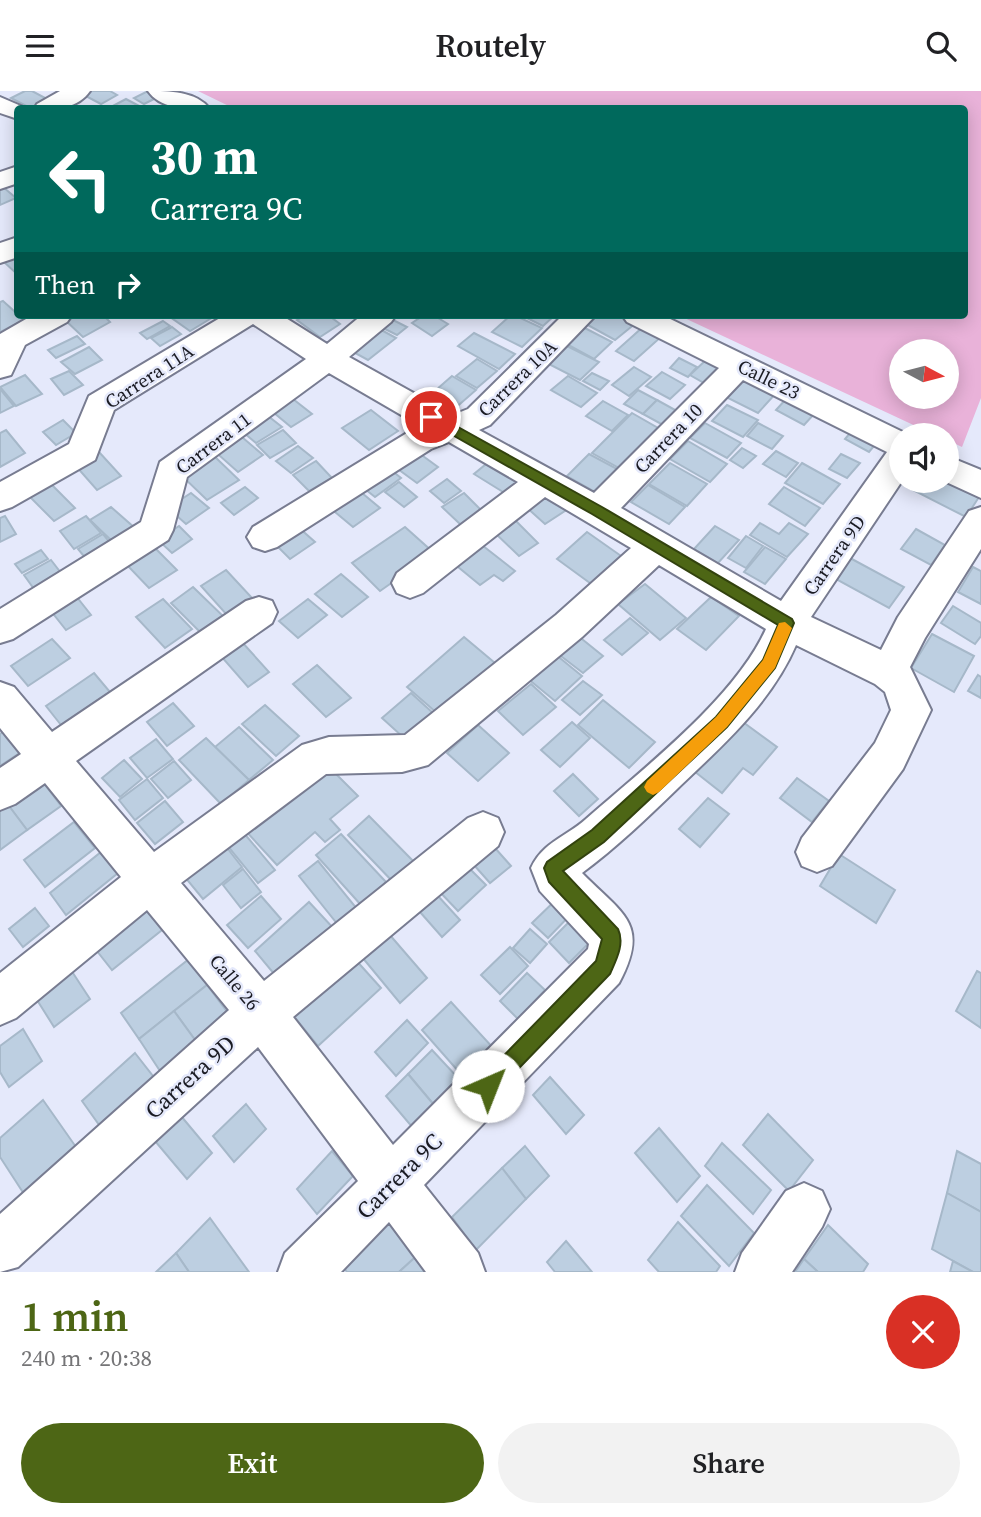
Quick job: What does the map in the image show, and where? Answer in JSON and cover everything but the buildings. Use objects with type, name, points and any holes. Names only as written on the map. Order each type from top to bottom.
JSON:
[{"type":"street","points":[[53,105],[78,91]]},
{"type":"street","points":[[152,105],[165,93],[190,105]]},
{"type":"street","points":[[0,367],[12,338],[49,319]]},
{"type":"street","name":"Carrera 11A","points":[[0,498],[83,451],[100,404],[240,319]]},
{"type":"street","points":[[266,319],[328,359],[597,510],[787,623],[889,672],[900,682],[911,710],[889,756],[817,852]]},
{"type":"street","name":"Carrera 11","points":[[0,628],[156,530],[172,471],[328,359],[376,319]]},
{"type":"street","name":"Carrera 10A","points":[[265,537],[419,441],[479,417],[577,319]]},
{"type":"street","name":"Calle 23","points":[[645,319],[889,439]]},
{"type":"street","name":"Carrera 10","points":[[597,510],[740,365]]},
{"type":"street","points":[[959,473],[981,485]]},
{"type":"street","name":"Carrera 9D","points":[[598,836],[722,722],[769,664],[787,623],[889,474]]},
{"type":"street","points":[[410,583],[544,480]]},
{"type":"street","points":[[889,672],[911,628],[981,520]]},
{"type":"street","points":[[0,1002],[149,881],[316,758],[339,752],[396,756],[414,752],[569,626],[656,547]]},
{"type":"street","points":[[0,791],[259,612]]},
{"type":"street","name":"Calle 26","points":[[0,699],[261,1013],[459,1272]]},
{"type":"street","name":"Carrera 9D","points":[[0,1249],[261,1013],[483,832]]},
{"type":"street","name":"Carrera 9C","points":[[304,1272],[603,967],[610,954],[612,936],[555,876],[553,868],[598,836]]},
{"type":"street","points":[[761,1272],[804,1209]]},
{"type":"shaded area","points":[[198,91],[981,91],[981,398],[962,447],[959,446],[959,423],[909,423],[687,319],[968,319],[968,105],[227,105]]},
{"type":"slow traffic","points":[[653,787],[722,722],[769,664],[785,628]]},
{"type":"route","points":[[431,417],[597,510],[787,623],[769,664],[722,722],[598,836],[553,868],[555,876],[612,936],[610,954],[603,967],[488,1086]]}]
